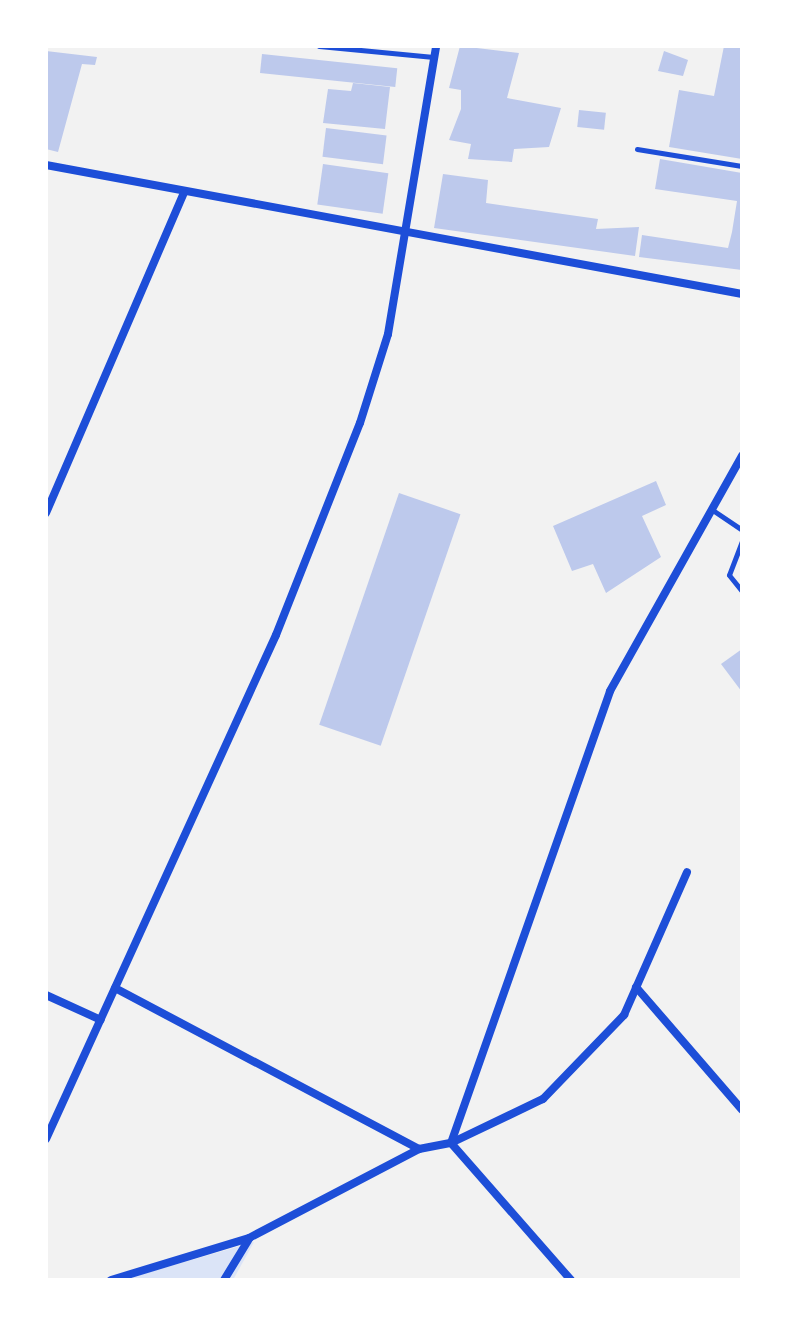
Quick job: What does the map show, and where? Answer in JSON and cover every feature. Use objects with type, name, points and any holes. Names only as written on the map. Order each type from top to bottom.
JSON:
[{"type":"street","points":[[46,1139],[276,635],[360,423],[388,334],[436,46]]},
{"type":"street","points":[[46,165],[405,236],[742,294]]},
{"type":"street","points":[[46,513],[184,193]]},
{"type":"street","points":[[451,1143],[610,691],[742,456]]},
{"type":"street","points":[[111,1280],[249,1238],[419,1149],[451,1143],[543,1099],[602,1045],[636,987],[687,872]]},
{"type":"street","points":[[636,987],[742,1110]]},
{"type":"street","points":[[115,988],[419,1149]]},
{"type":"street","points":[[46,995],[101,1020]]},
{"type":"street","points":[[451,1143],[571,1280]]},
{"type":"street","points":[[224,1280],[249,1238]]},
{"type":"lane","points":[[319,46],[433,57]]},
{"type":"lane","points":[[637,149],[742,166]]},
{"type":"lane","points":[[711,509],[742,530]]},
{"type":"lane","points":[[742,541],[729,575],[742,591]]},
{"type":"shaded area","points":[[254,1242],[233,1280],[122,1280]]},
{"type":"building","points":[[460,46],[519,53],[507,98],[561,108],[549,147],[514,149],[512,162],[468,159],[471,144],[449,140],[461,109],[461,90],[449,88]]},
{"type":"building","points":[[724,46],[742,46],[742,159],[669,147],[679,90],[714,96]]},
{"type":"building","points":[[46,51],[97,57],[95,65],[82,64],[58,152],[46,149]]},
{"type":"building","points":[[664,51],[688,60],[683,76],[658,71]]},
{"type":"building","points":[[262,54],[397,68],[395,87],[260,73]]},
{"type":"building","points":[[353,83],[390,87],[385,129],[323,123],[328,89],[351,91]]},
{"type":"building","points":[[579,110],[606,113],[604,130],[577,127]]},
{"type":"building","points":[[326,128],[387,135],[383,164],[322,157]]},
{"type":"building","points":[[660,159],[742,173],[742,270],[639,257],[642,235],[728,248],[732,232],[737,201],[655,189]]},
{"type":"building","points":[[323,164],[388,173],[383,214],[317,205]]},
{"type":"building","points":[[443,174],[488,180],[486,203],[598,219],[596,229],[639,227],[635,256],[434,228]]},
{"type":"building","points":[[656,481],[666,505],[642,516],[661,557],[606,593],[593,564],[572,571],[553,526]]},
{"type":"building","points":[[399,493],[460,514],[381,746],[319,725]]},
{"type":"building","points":[[742,649],[742,692],[721,664]]}]
